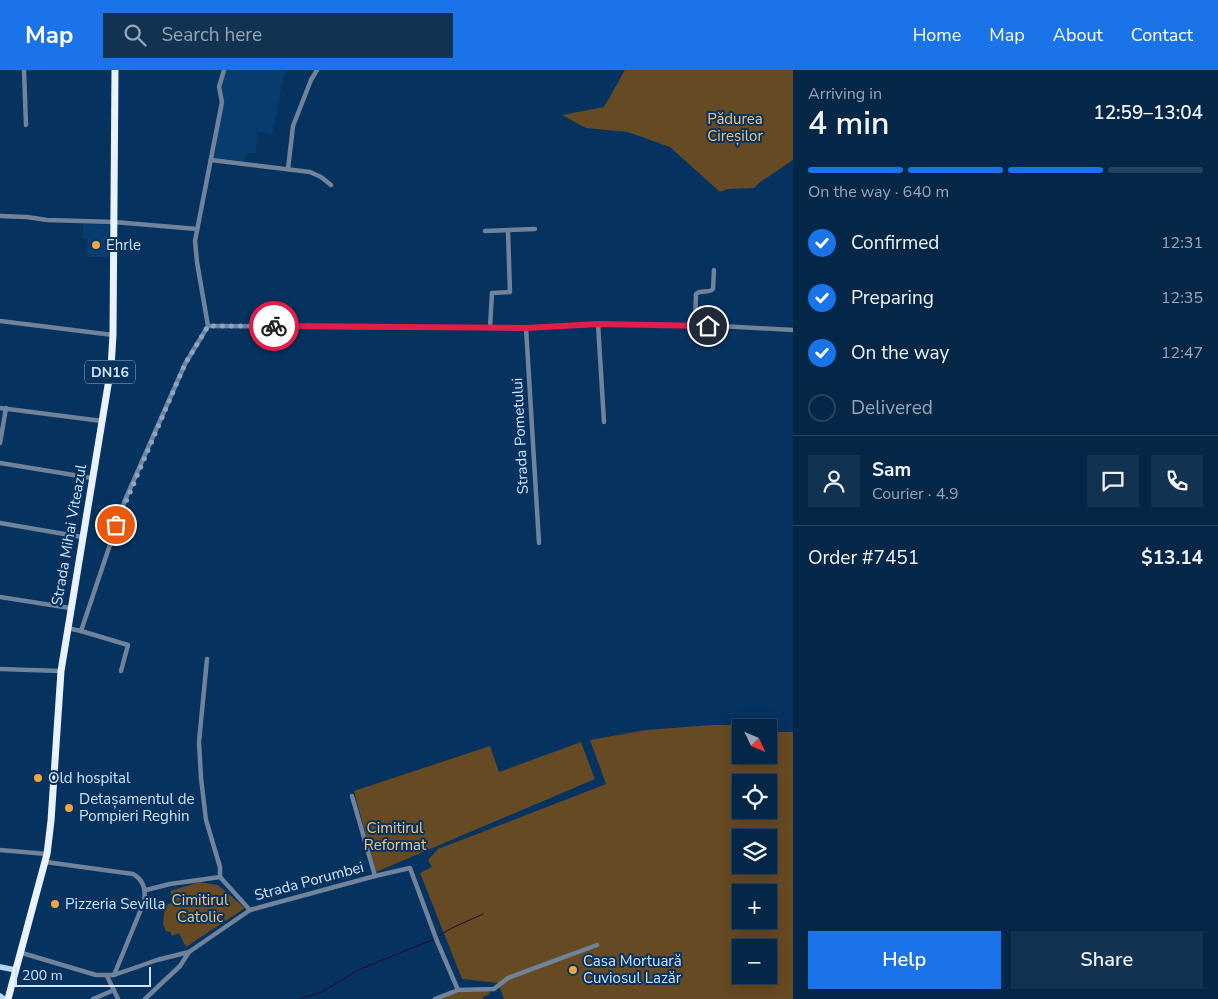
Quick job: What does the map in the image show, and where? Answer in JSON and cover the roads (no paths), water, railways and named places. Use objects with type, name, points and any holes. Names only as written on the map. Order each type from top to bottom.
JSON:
[{"type":"highway","name":"Strada Mihai Viteazul","points":[[8,999],[46,862],[51,821],[61,671],[111,367],[113,335],[115,70]]},
{"type":"main road","points":[[0,967],[16,970]]},
{"type":"main road","points":[[0,996],[4,999]]},
{"type":"street","points":[[24,70],[26,125]]},
{"type":"street","points":[[81,631],[125,500],[185,364],[208,326],[195,251],[197,229],[222,102],[219,87],[224,70]]},
{"type":"street","points":[[288,169],[294,126],[317,70]]},
{"type":"street","points":[[212,160],[288,169],[317,175],[331,185]]},
{"type":"street","points":[[0,216],[47,220],[114,222],[197,229]]},
{"type":"street","points":[[485,231],[535,229]]},
{"type":"street","points":[[490,327],[492,293],[510,292],[508,231]]},
{"type":"street","points":[[695,326],[696,294],[700,291],[709,292],[713,289],[714,270]]},
{"type":"street","points":[[0,321],[113,335]]},
{"type":"street","points":[[208,326],[526,328],[598,324],[793,330]]},
{"type":"street","points":[[598,324],[604,422]]},
{"type":"street","name":"Strada Pometului","points":[[526,328],[539,543]]},
{"type":"street","points":[[0,408],[102,421]]},
{"type":"street","points":[[0,444],[6,408]]},
{"type":"street","points":[[0,463],[92,478]]},
{"type":"street","points":[[0,523],[82,537]]},
{"type":"street","points":[[0,597],[70,608]]},
{"type":"street","points":[[67,628],[128,645],[121,671]]},
{"type":"street","points":[[146,890],[220,877],[220,867],[206,820],[199,742],[208,659]]},
{"type":"street","points":[[0,668],[61,671]]},
{"type":"street","name":"Strada Porumbei","points":[[352,796],[375,876]]},
{"type":"street","points":[[0,850],[47,854]]},
{"type":"street","points":[[46,862],[133,874],[138,877],[146,890],[144,902],[114,976]]},
{"type":"street","name":"Strada Porumbei","points":[[22,953],[96,975],[114,976],[157,960],[189,952],[250,910],[410,868],[437,942],[458,990]]},
{"type":"street","name":"Strada Porumbei","points":[[220,877],[250,910]]},
{"type":"street","points":[[435,999],[458,990],[489,990],[500,985],[508,978],[597,945]]},
{"type":"street","points":[[145,999],[180,966],[189,952]]},
{"type":"street","points":[[107,976],[118,999]]},
{"type":"street","points":[[93,999],[114,990]]},
{"type":"waterway","points":[[300,999],[322,992],[358,970],[432,940],[452,928],[483,914]]},
{"type":"place","name":"Ehrle","points":[[96,245]]},
{"type":"place","name":"Old hospital","points":[[38,778]]},
{"type":"place","name":"Detașamentul de Pompieri Reghin","points":[[69,808]]},
{"type":"place","name":"Pizzeria Sevilla","points":[[55,904]]},
{"type":"place","name":"Casa Mortuară Cuviosul Lazăr","points":[[573,970]]},
{"type":"park label","name":"Pădurea Cireșilor","points":[[735,128]]},
{"type":"park label","name":"Cimitirul Reformat","points":[[395,836]]},
{"type":"park label","name":"Cimitirul Catolic","points":[[200,908]]}]
